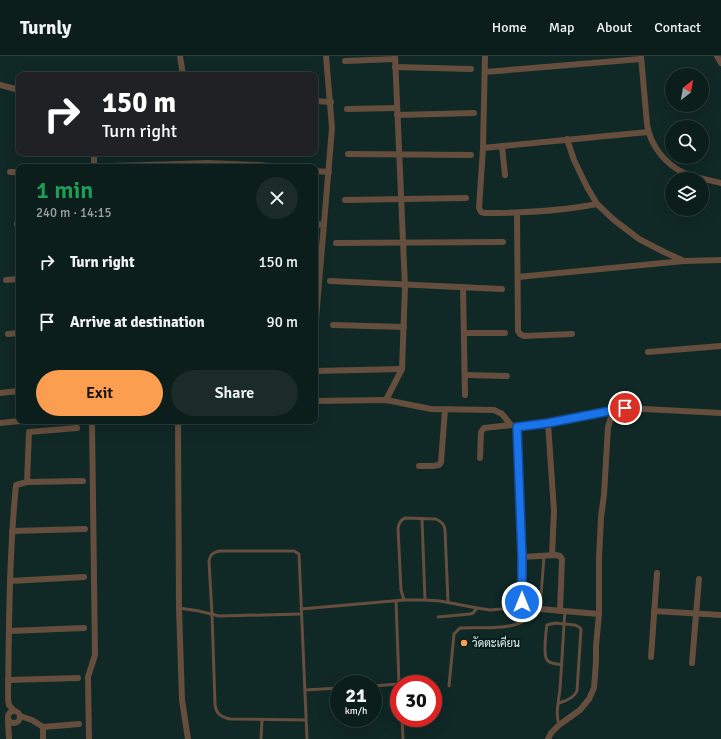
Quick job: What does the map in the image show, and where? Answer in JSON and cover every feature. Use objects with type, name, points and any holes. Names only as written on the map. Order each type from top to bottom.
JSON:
[{"type":"street","points":[[180,56],[183,72]]},
{"type":"street","points":[[318,275],[324,225],[332,128],[326,56]]},
{"type":"street","points":[[485,56],[483,148],[479,208],[481,212],[485,214],[517,213],[575,208],[598,204]]},
{"type":"street","points":[[717,56],[721,63]]},
{"type":"street","points":[[485,72],[641,57],[648,132],[656,149],[670,163],[684,173],[721,183]]},
{"type":"street","points":[[345,61],[395,58],[405,285],[404,327],[402,369],[386,400]]},
{"type":"street","points":[[395,67],[471,69]]},
{"type":"street","points":[[1,86],[16,89]]},
{"type":"street","points":[[318,101],[331,102]]},
{"type":"street","points":[[347,109],[397,108]]},
{"type":"street","points":[[398,115],[474,112]]},
{"type":"street","points":[[483,148],[648,132]]},
{"type":"street","points":[[567,139],[574,160],[587,187],[598,204],[614,220],[639,239],[684,261]]},
{"type":"street","points":[[502,146],[505,175]]},
{"type":"street","points":[[348,154],[472,154]]},
{"type":"street","points":[[180,164],[234,164]]},
{"type":"street","points":[[318,171],[329,172]]},
{"type":"street","points":[[10,172],[16,172]]},
{"type":"street","points":[[345,200],[466,198]]},
{"type":"street","points":[[517,213],[518,331],[524,336],[572,334]]},
{"type":"street","points":[[318,224],[324,225]]},
{"type":"street","points":[[336,243],[503,242]]},
{"type":"street","points":[[518,277],[684,261],[721,260]]},
{"type":"street","points":[[6,280],[16,279]]},
{"type":"street","points":[[330,281],[502,289]]},
{"type":"street","points":[[463,287],[465,395]]},
{"type":"street","points":[[333,326],[404,327]]},
{"type":"street","points":[[8,334],[16,333]]},
{"type":"street","points":[[464,334],[505,333]]},
{"type":"street","points":[[648,352],[721,346]]},
{"type":"street","points":[[318,371],[402,369]]},
{"type":"street","points":[[465,375],[507,376]]},
{"type":"street","points":[[0,393],[16,391]]},
{"type":"street","points":[[318,401],[386,400],[431,409],[494,410],[502,414],[514,426],[522,557],[522,602],[526,608],[599,614]]},
{"type":"street","points":[[480,458],[481,432],[486,428],[548,423],[625,408],[721,413]]},
{"type":"street","points":[[419,466],[439,465],[441,462],[445,410]]},
{"type":"street","points":[[548,739],[550,733],[580,710],[589,699],[594,688],[599,614],[601,517],[605,487],[608,427],[613,411]]},
{"type":"street","points":[[0,423],[16,421]]},
{"type":"street","points":[[548,423],[554,511],[552,555]]},
{"type":"street","points":[[89,736],[88,678],[95,655],[92,424]]},
{"type":"street","points":[[178,424],[179,608],[182,700],[188,739]]},
{"type":"street","points":[[27,482],[28,432],[77,428]]},
{"type":"street","points":[[79,724],[43,727],[32,720],[20,716],[18,712],[14,711],[9,705],[8,680],[12,531],[16,484],[27,482],[83,481]]},
{"type":"street","points":[[12,531],[85,529]]},
{"type":"street","points":[[522,557],[552,555],[560,556],[562,559],[562,611]]},
{"type":"street","points":[[651,657],[657,573]]},
{"type":"street","points":[[10,581],[84,577]]},
{"type":"street","points":[[692,663],[699,579]]},
{"type":"street","points":[[654,611],[721,615]]},
{"type":"street","points":[[9,631],[84,628]]},
{"type":"street","points":[[8,680],[78,678]]},
{"type":"street","points":[[8,739],[9,714],[14,711]]},
{"type":"street","points":[[8,720],[13,723],[17,723],[20,720],[20,716]]},
{"type":"street","points":[[43,727],[43,739]]},
{"type":"lane","points":[[404,600],[398,528],[399,524],[405,518],[422,518],[436,519],[444,524],[448,602]]},
{"type":"lane","points":[[422,518],[425,600]]},
{"type":"lane","points":[[306,720],[230,719],[218,714],[215,708],[209,561],[212,554],[219,552],[294,551],[298,553],[307,739]]},
{"type":"lane","points":[[540,609],[544,556]]},
{"type":"lane","points":[[301,609],[404,600],[448,602],[490,610],[526,608],[526,616],[522,621],[513,625],[505,627],[460,628],[454,634],[449,686]]},
{"type":"lane","points":[[396,601],[399,675]]},
{"type":"lane","points":[[179,608],[220,616],[301,614]]},
{"type":"lane","points":[[438,617],[470,614],[477,608]]},
{"type":"lane","points":[[559,726],[557,718],[564,624],[562,611]]},
{"type":"lane","points":[[559,704],[570,699],[577,691],[581,629],[575,625],[555,623],[548,625],[546,631],[546,656],[547,660],[552,663],[562,664]]},
{"type":"lane","points":[[305,690],[330,689]]},
{"type":"lane","points":[[261,739],[262,720]]},
{"type":"lane","points":[[402,727],[403,739]]},
{"type":"place","name":"วัดตะเคียน","points":[[464,643]]},
{"type":"route","points":[[522,602],[522,557],[517,427],[548,423],[625,408]]}]
